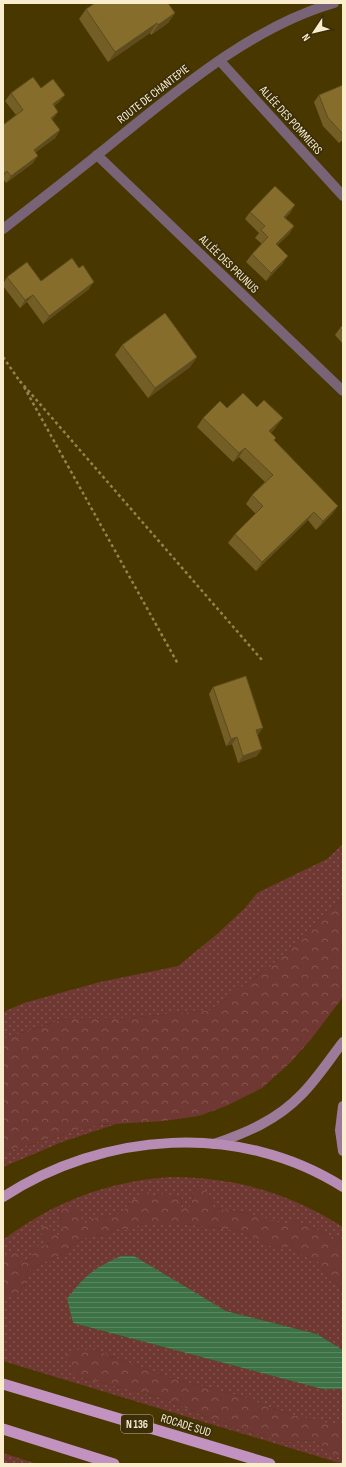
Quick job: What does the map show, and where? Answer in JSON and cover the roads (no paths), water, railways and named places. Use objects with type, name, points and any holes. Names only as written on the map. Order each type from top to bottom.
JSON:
[{"type":"highway","name":"ROCADE SUD","points":[[3,1384],[270,1464]]},
{"type":"highway","points":[[3,1429],[114,1464]]},
{"type":"main road","points":[[214,1144],[244,1134],[268,1122],[285,1109],[300,1096],[316,1078],[343,1042]]},
{"type":"main road","points":[[343,1106],[340,1130],[343,1151]]},
{"type":"main road","points":[[3,1197],[22,1185],[52,1170],[82,1158],[115,1149],[180,1142],[214,1144],[246,1149],[277,1157],[307,1168],[343,1186]]},
{"type":"street","name":"ROUTE DE CHANTEPIE","points":[[3,229],[181,88],[220,61],[273,29],[322,5],[334,3]]},
{"type":"street","name":"ALLÉE DES POMMIERS","points":[[220,61],[343,196]]},
{"type":"street","name":"ALLÉE DES PRUNUS","points":[[98,154],[343,391]]}]
